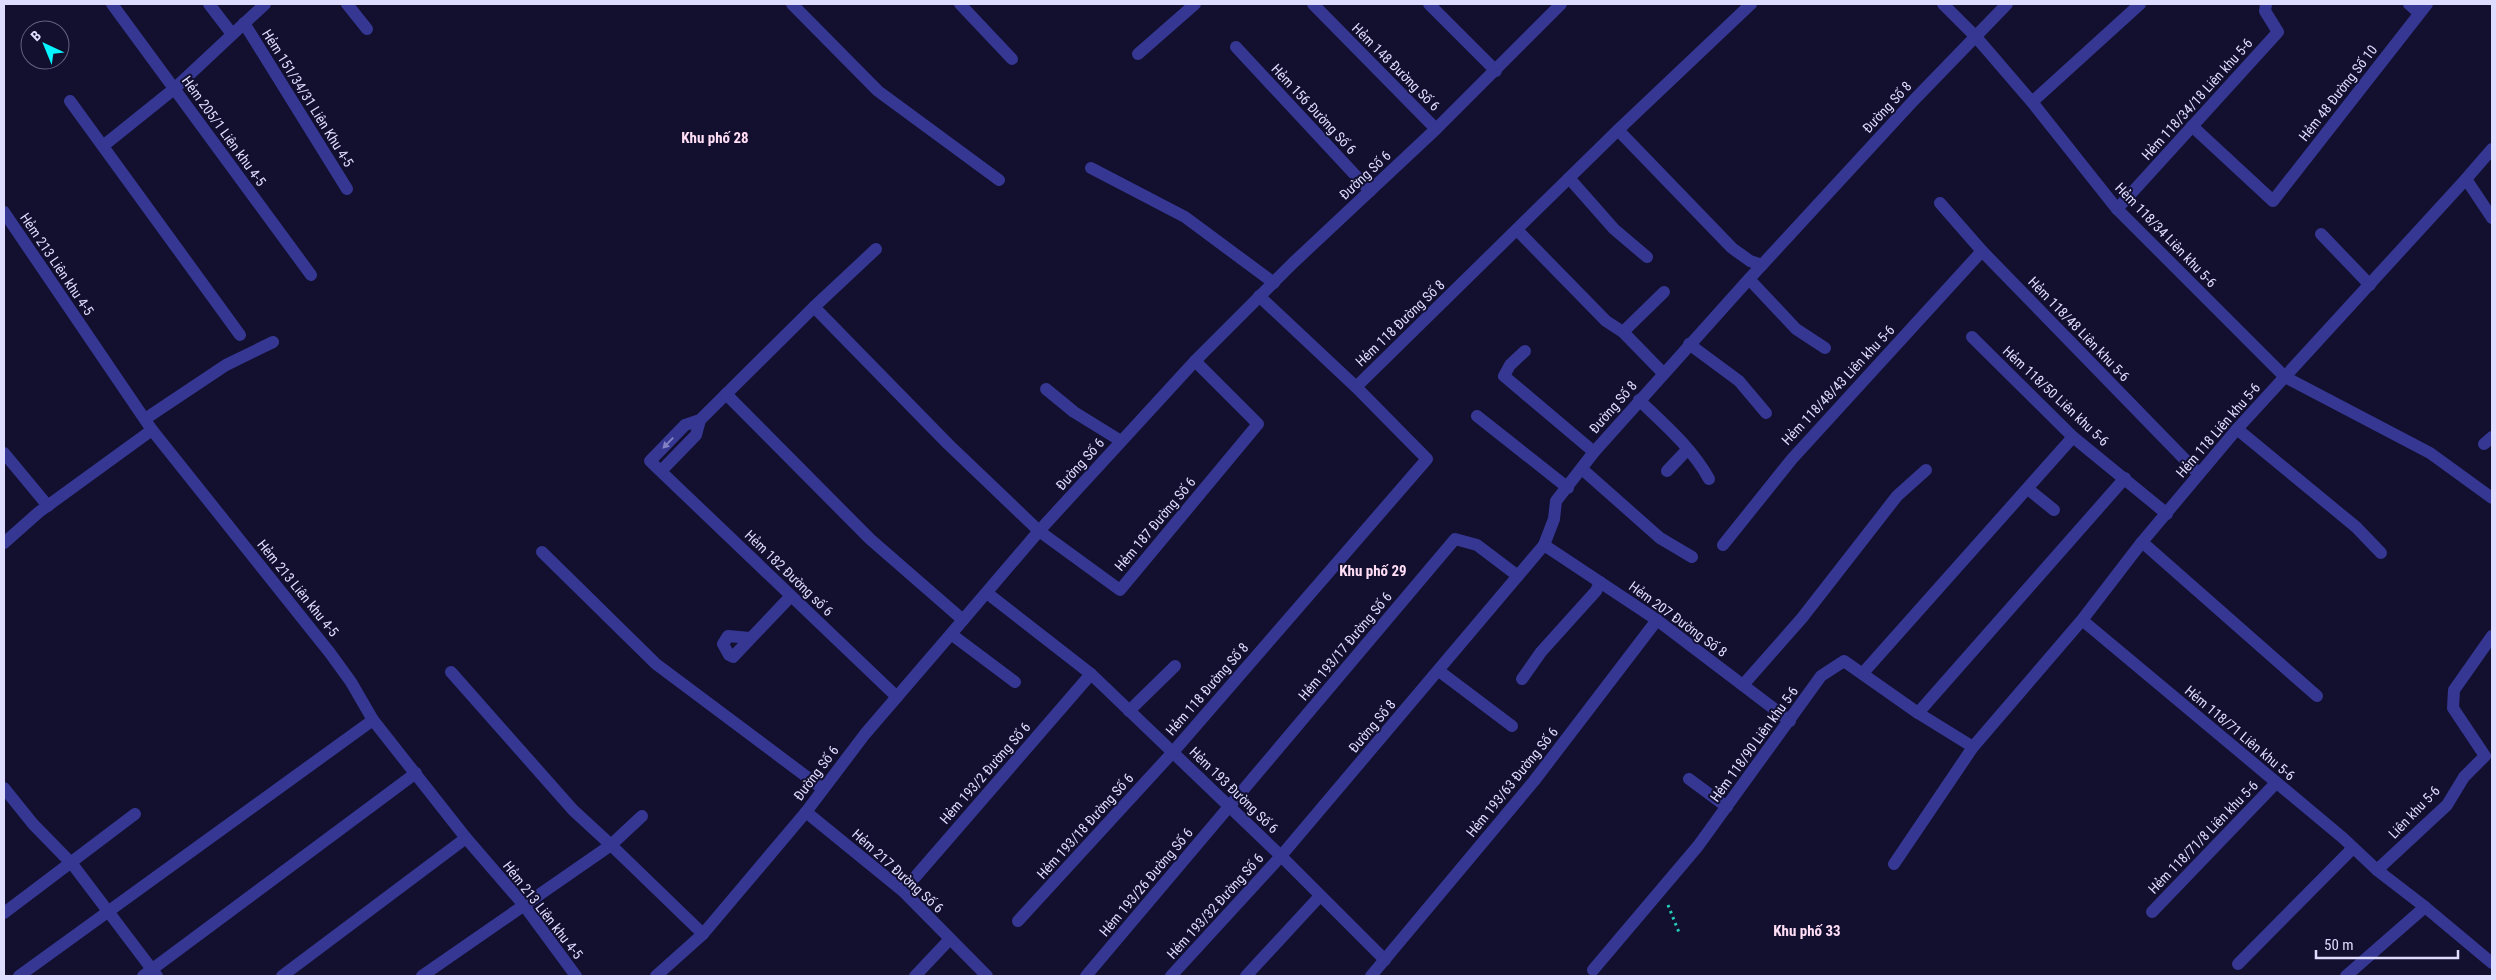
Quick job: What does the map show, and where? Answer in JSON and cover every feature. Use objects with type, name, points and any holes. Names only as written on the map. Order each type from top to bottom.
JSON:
[{"type":"street","name":"Hẻm 205/1 Liên khu 4-5","points":[[112,4],[311,275]]},
{"type":"street","points":[[209,4],[232,34]]},
{"type":"street","points":[[102,146],[174,88],[265,4]]},
{"type":"street","points":[[347,4],[367,28]]},
{"type":"street","points":[[792,4],[878,91],[999,180]]},
{"type":"street","points":[[960,4],[1012,59]]},
{"type":"street","points":[[1138,54],[1195,4]]},
{"type":"street","name":"Hẻm 148 Đường Số 6","points":[[1313,4],[1436,129]]},
{"type":"street","points":[[1429,4],[1496,70]]},
{"type":"street","name":"Đường Số 6","points":[[656,976],[703,934],[806,812],[864,734],[1039,531],[1195,361],[1258,296],[1436,129],[1561,4]]},
{"type":"street","name":"Hẻm 118 Đường Số 8","points":[[1173,752],[1427,459],[1356,387],[1618,130],[1751,4]]},
{"type":"street","name":"Hẻm 118/34 Liên khu 5-6","points":[[1943,4],[1976,37],[2032,102],[2117,209],[2285,377],[2430,453],[2492,498]]},
{"type":"street","name":"Đường Số 8","points":[[1281,856],[1544,545],[1554,519],[1556,501],[1568,488],[1594,452],[1689,344],[1914,100],[2007,4]]},
{"type":"street","points":[[2032,102],[2140,4]]},
{"type":"street","name":"Hẻm 118/34/18 Liên khu 5-6","points":[[2117,209],[2278,32],[2265,11],[2266,4]]},
{"type":"street","points":[[2409,4],[2423,8]]},
{"type":"street","name":"Hẻm 48 Đường Số 10","points":[[2192,126],[2273,201],[2423,8]]},
{"type":"street","name":"Hẻm 151/34/31 Liên Khu 4-5","points":[[244,24],[347,189]]},
{"type":"street","name":"Hẻm 156 Đường Số 6","points":[[1236,47],[1370,191]]},
{"type":"street","points":[[70,101],[240,335]]},
{"type":"street","points":[[1618,130],[1732,248],[1750,261],[1762,265]]},
{"type":"street","name":"Hẻm 118 Liên khu 5-6","points":[[1894,864],[1973,747],[2082,620],[2142,542],[2238,429],[2492,149]]},
{"type":"street","points":[[1091,168],[1185,216],[1274,283]]},
{"type":"street","points":[[1569,178],[1614,229],[1646,257]]},
{"type":"street","points":[[2466,179],[2492,218]]},
{"type":"street","name":"Hẻm 118/48 Liên khu 5-6","points":[[1940,203],[1982,251],[2199,474]]},
{"type":"street","name":"Hẻm 213 Liên khu 4-5","points":[[4,212],[152,430],[330,653],[351,682],[373,720],[466,838],[523,904],[576,976]]},
{"type":"street","points":[[1517,230],[1606,321],[1623,332],[1663,373]]},
{"type":"street","points":[[2322,234],[2370,285]]},
{"type":"street","points":[[876,249],[726,394],[870,539],[962,620]]},
{"type":"street","name":"Hẻm 118/48/43 Liên khu 5-6","points":[[1723,545],[1792,459],[1982,251]]},
{"type":"street","points":[[1749,279],[1796,329],[1825,348]]},
{"type":"street","points":[[1623,332],[1664,292]]},
{"type":"street","points":[[1258,296],[1356,387]]},
{"type":"street","points":[[814,307],[948,444],[1039,531]]},
{"type":"street","name":"Hẻm 118/50 Liên khu 5-6","points":[[1972,336],[2073,437],[2167,514]]},
{"type":"street","points":[[145,418],[226,365],[273,342]]},
{"type":"street","points":[[1689,344],[1739,381],[1766,413]]},
{"type":"street","points":[[1525,351],[1510,365],[1504,376],[1594,452]]},
{"type":"street","name":"Hẻm 187 Đường Số 6","points":[[1039,531],[1120,590],[1258,424],[1195,361]]},
{"type":"street","points":[[1046,389],[1074,412],[1121,441]]},
{"type":"street","name":"Hẻm 182 Đường số 6","points":[[726,394],[700,420],[696,435],[661,471],[896,697]]},
{"type":"street","points":[[1639,400],[1687,450],[1709,479]]},
{"type":"street","points":[[1477,416],[1568,488]]},
{"type":"street","points":[[2238,429],[2356,527],[2381,554]]},
{"type":"street","points":[[4,544],[48,506],[152,430]]},
{"type":"street","points":[[1863,673],[2073,437]]},
{"type":"street","points":[[1666,471],[1687,450]]},
{"type":"street","points":[[4,453],[48,506]]},
{"type":"street","points":[[1582,469],[1660,538],[1692,556]]},
{"type":"street","points":[[1743,685],[1802,618],[1897,496],[1926,470]]},
{"type":"street","points":[[1918,712],[2125,478]]},
{"type":"street","points":[[2028,489],[2054,510]]},
{"type":"street","name":"Hẻm 193/17 Đường Số 6","points":[[1228,806],[1454,539],[1477,545],[1518,576]]},
{"type":"street","points":[[2142,542],[2317,696]]},
{"type":"street","name":"Hẻm 207 Đường Số 8","points":[[1544,545],[1657,620],[1790,721]]},
{"type":"street","points":[[542,552],[656,664],[824,789]]},
{"type":"street","points":[[1522,679],[1541,652],[1596,591],[1600,582]]},
{"type":"street","name":"Hẻm 193 Đường Số 6","points":[[987,593],[1090,674],[1281,856],[1385,960]]},
{"type":"street","points":[[750,638],[791,596]]},
{"type":"street","name":"Hẻm 193/63 Đường Số 6","points":[[1371,976],[1534,781],[1657,620]]},
{"type":"street","name":"Hẻm 118/71 Liên khu 5-6","points":[[2082,620],[2377,870]]},
{"type":"street","points":[[951,634],[1014,682]]},
{"type":"street","name":"Liên khu 5-6","points":[[2377,870],[2447,805],[2464,777],[2489,759],[2453,708],[2454,690],[2492,636]]},
{"type":"street","name":"Hẻm 118/90 Liên khu 5-6","points":[[1593,970],[1698,846],[1790,721],[1820,676],[1844,661],[1973,747]]},
{"type":"street","points":[[1129,711],[1175,666]]},
{"type":"street","points":[[1439,670],[1512,726]]},
{"type":"street","points":[[451,672],[572,810],[703,934]]},
{"type":"street","name":"Hẻm 193/2 Đường Số 6","points":[[903,891],[1090,674]]},
{"type":"street","points":[[19,976],[373,720]]},
{"type":"street","name":"Hẻm 193/18 Đường Số 6","points":[[1018,921],[1173,752]]},
{"type":"street","points":[[4,788],[32,824],[69,861],[108,910],[150,974],[416,773]]},
{"type":"street","points":[[1689,779],[1727,807]]},
{"type":"street","name":"Hẻm 118/71/8 Liên khu 5-6","points":[[2152,912],[2276,784]]},
{"type":"street","name":"Hẻm 193/26 Đường Số 6","points":[[1086,976],[1228,806]]},
{"type":"street","name":"Hẻm 217 Đường Số 6","points":[[806,812],[903,891],[987,976]]},
{"type":"street","points":[[4,913],[69,861],[135,814]]},
{"type":"street","points":[[422,976],[523,904],[611,845],[642,816]]},
{"type":"street","points":[[282,976],[466,838]]},
{"type":"street","points":[[2238,964],[2353,848]]},
{"type":"street","name":"Hẻm 193/32 Đường Số 6","points":[[1171,976],[1281,856]]},
{"type":"street","points":[[2377,870],[2492,963]]},
{"type":"street","points":[[1246,976],[1320,896]]},
{"type":"street","points":[[2346,976],[2425,907]]},
{"type":"street","points":[[915,976],[950,939]]},
{"type":"path","points":[[1660,891],[1677,924],[1680,935]]},
{"type":"district","name":"Khu phố 28","points":[[715,138]]},
{"type":"district","name":"Khu phố 29","points":[[1373,571]]},
{"type":"district","name":"Khu phố 33","points":[[1807,931]]}]
